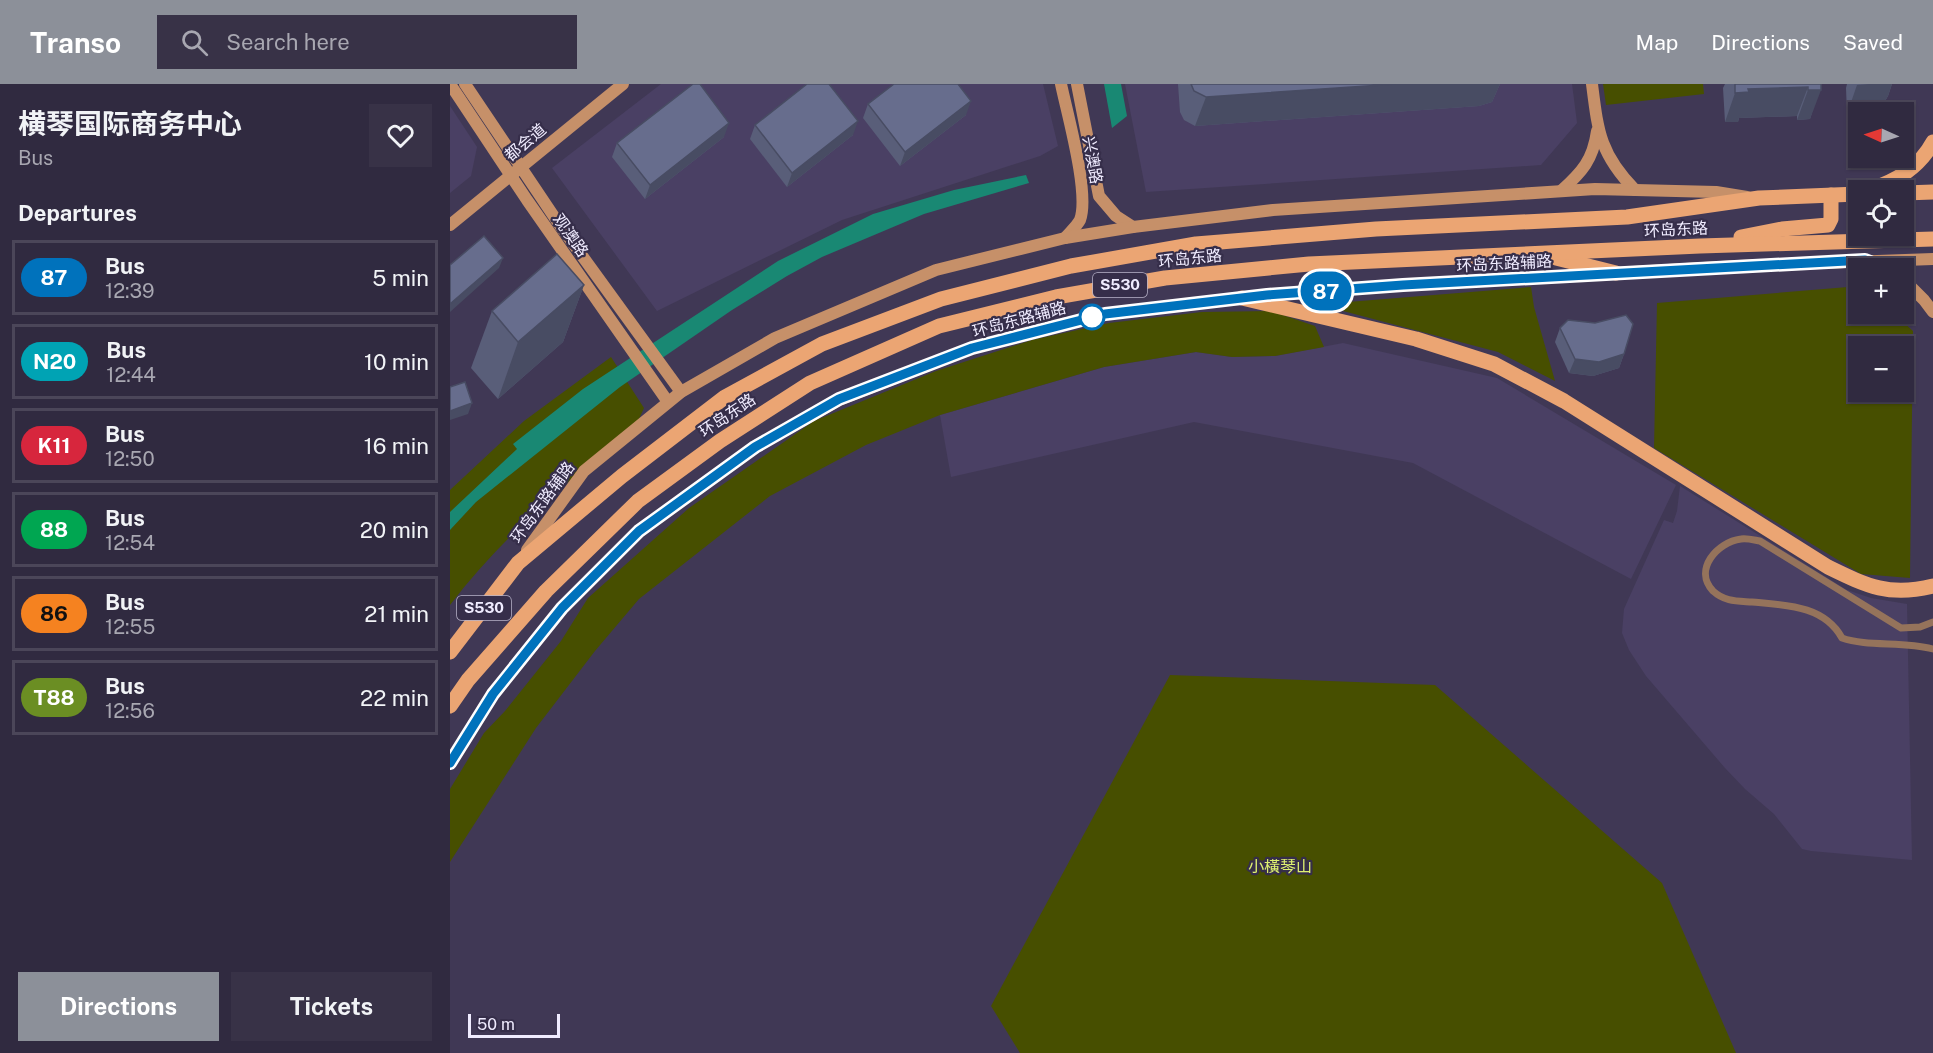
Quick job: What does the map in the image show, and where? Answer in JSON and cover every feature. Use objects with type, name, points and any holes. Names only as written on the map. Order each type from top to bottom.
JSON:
[{"type":"main road","name":"观澳路","points":[[450,84],[510,176],[668,402]]},
{"type":"main road","name":"观澳路","points":[[465,84],[559,224],[681,392]]},
{"type":"main road","name":"都会道","points":[[450,225],[623,84]]},
{"type":"main road","name":"兴澳路","points":[[1061,84],[1083,199],[1080,220],[1065,238]]},
{"type":"main road","name":"兴澳路","points":[[1077,84],[1099,196],[1116,216],[1133,227]]},
{"type":"main road","points":[[1592,84],[1598,127],[1608,155],[1635,190]]},
{"type":"main road","points":[[1561,191],[1589,161],[1593,153],[1598,127]]},
{"type":"main road","points":[[1894,180],[1902,177],[1933,142]]},
{"type":"main road","name":"环岛东路辅路","points":[[518,563],[584,471],[681,392],[775,338],[936,270],[1065,238],[1133,227],[1273,210],[1595,189],[1716,192],[1759,198]]},
{"type":"main road","points":[[1914,193],[1933,192]]},
{"type":"main road","name":"环岛东路","points":[[451,651],[518,563],[622,476],[725,397],[822,344],[941,299],[1071,266],[1196,244],[1376,229],[1627,217],[1759,198],[1848,194]]},
{"type":"main road","points":[[1700,246],[1782,229],[1828,225],[1831,219],[1831,195]]},
{"type":"main road","name":"环岛东路","points":[[450,706],[468,680],[546,591],[638,501],[720,441],[810,382],[939,326],[1056,297],[1165,278],[1309,264],[1700,246],[1933,239]]},
{"type":"main road","points":[[1541,254],[1616,273]]},
{"type":"main road","name":"环岛东路辅路","points":[[1914,259],[1933,259]]},
{"type":"main road","name":"环岛东路辅路","points":[[450,763],[493,694],[562,608],[639,531],[755,447],[839,399],[972,348],[1105,314],[1242,298],[1391,286],[1848,261]]},
{"type":"main road","points":[[1914,290],[1933,312]]},
{"type":"main road","points":[[1242,298],[1416,339],[1494,364],[1564,401],[1828,567],[1870,586],[1892,591],[1916,590],[1933,586]]},
{"type":"lane","points":[[1933,622],[1920,627],[1901,628],[1760,541],[1742,538],[1730,542],[1714,552],[1705,567],[1705,578],[1713,590],[1726,601],[1800,607],[1823,616],[1837,628],[1842,638],[1850,641],[1901,643],[1933,649]]},
{"type":"shaded area","points":[[661,84],[1043,84],[1058,146],[1040,156],[842,220],[657,311],[552,168]]},
{"type":"shaded area","points":[[1104,84],[1121,84],[1127,116],[1112,128]]},
{"type":"shaded area","points":[[1125,84],[1572,84],[1577,123],[1541,165],[1146,192]]},
{"type":"shaded area","points":[[450,106],[477,147],[471,176],[450,193]]},
{"type":"shaded area","points":[[1026,175],[1029,183],[924,214],[822,257],[787,276],[732,310],[620,387],[476,502],[450,530],[450,512],[517,449],[513,444],[583,389],[778,261],[873,214],[954,190]]},
{"type":"shaded area","points":[[1343,343],[1497,378],[1676,485],[1631,579],[1413,463],[1194,422],[951,477],[940,415],[1104,367],[1196,352],[1232,357],[1275,356]]},
{"type":"shaded area","points":[[1680,486],[1847,590],[1871,598],[1907,604],[1912,860],[1802,849],[1774,814],[1725,768],[1646,676],[1629,650],[1622,633],[1624,609],[1664,520],[1673,523]]},
{"type":"green space","points":[[1603,84],[1703,84],[1704,94],[1606,105]]},
{"type":"green space","points":[[1531,287],[1534,307],[1555,381],[1498,352],[1343,311],[1348,302]]},
{"type":"green space","points":[[1848,287],[1848,324],[1905,324],[1913,331],[1913,336],[1848,336],[1848,402],[1912,402],[1910,578],[1861,574],[1654,448],[1657,303]]},
{"type":"green space","points":[[1271,311],[1315,326],[1324,347],[1275,356],[1232,357],[1196,352],[1104,367],[940,415],[866,445],[770,496],[639,599],[595,651],[536,728],[450,862],[450,789],[484,733],[505,711],[561,641],[588,598],[689,508],[814,421],[936,371],[1032,340],[1109,323],[1202,312]]},
{"type":"green space","points":[[611,357],[644,408],[638,421],[516,531],[493,554],[450,605],[450,490],[524,421]]},
{"type":"green space","name":"小橫琴山","points":[[1170,675],[1435,685],[1662,883],[1736,1053],[1020,1053],[991,1006]]},
{"type":"building","points":[[693,84],[700,84],[729,123],[650,185],[617,143]]},
{"type":"building","points":[[807,84],[829,84],[858,121],[792,173],[755,125]]},
{"type":"building","points":[[894,84],[958,84],[971,101],[905,152],[868,104]]},
{"type":"building","points":[[1191,84],[1396,84],[1206,97],[1194,91]]},
{"type":"building","points":[[1735,84],[1821,84],[1821,90],[1808,90],[1808,87],[1748,89],[1749,92],[1735,93]]},
{"type":"building","points":[[484,236],[503,258],[450,304],[450,265]]},
{"type":"building","points":[[557,254],[584,285],[518,342],[492,311]]},
{"type":"building","points":[[1626,315],[1633,324],[1624,354],[1599,362],[1575,359],[1560,328],[1568,320],[1595,323]]},
{"type":"building","points":[[465,382],[472,403],[450,411],[450,387]]},
{"type":"bus line","name":"87","points":[[450,763],[493,694],[562,608],[639,531],[755,447],[839,399],[972,348],[1105,314],[1267,295],[1403,285],[1848,261]]}]
